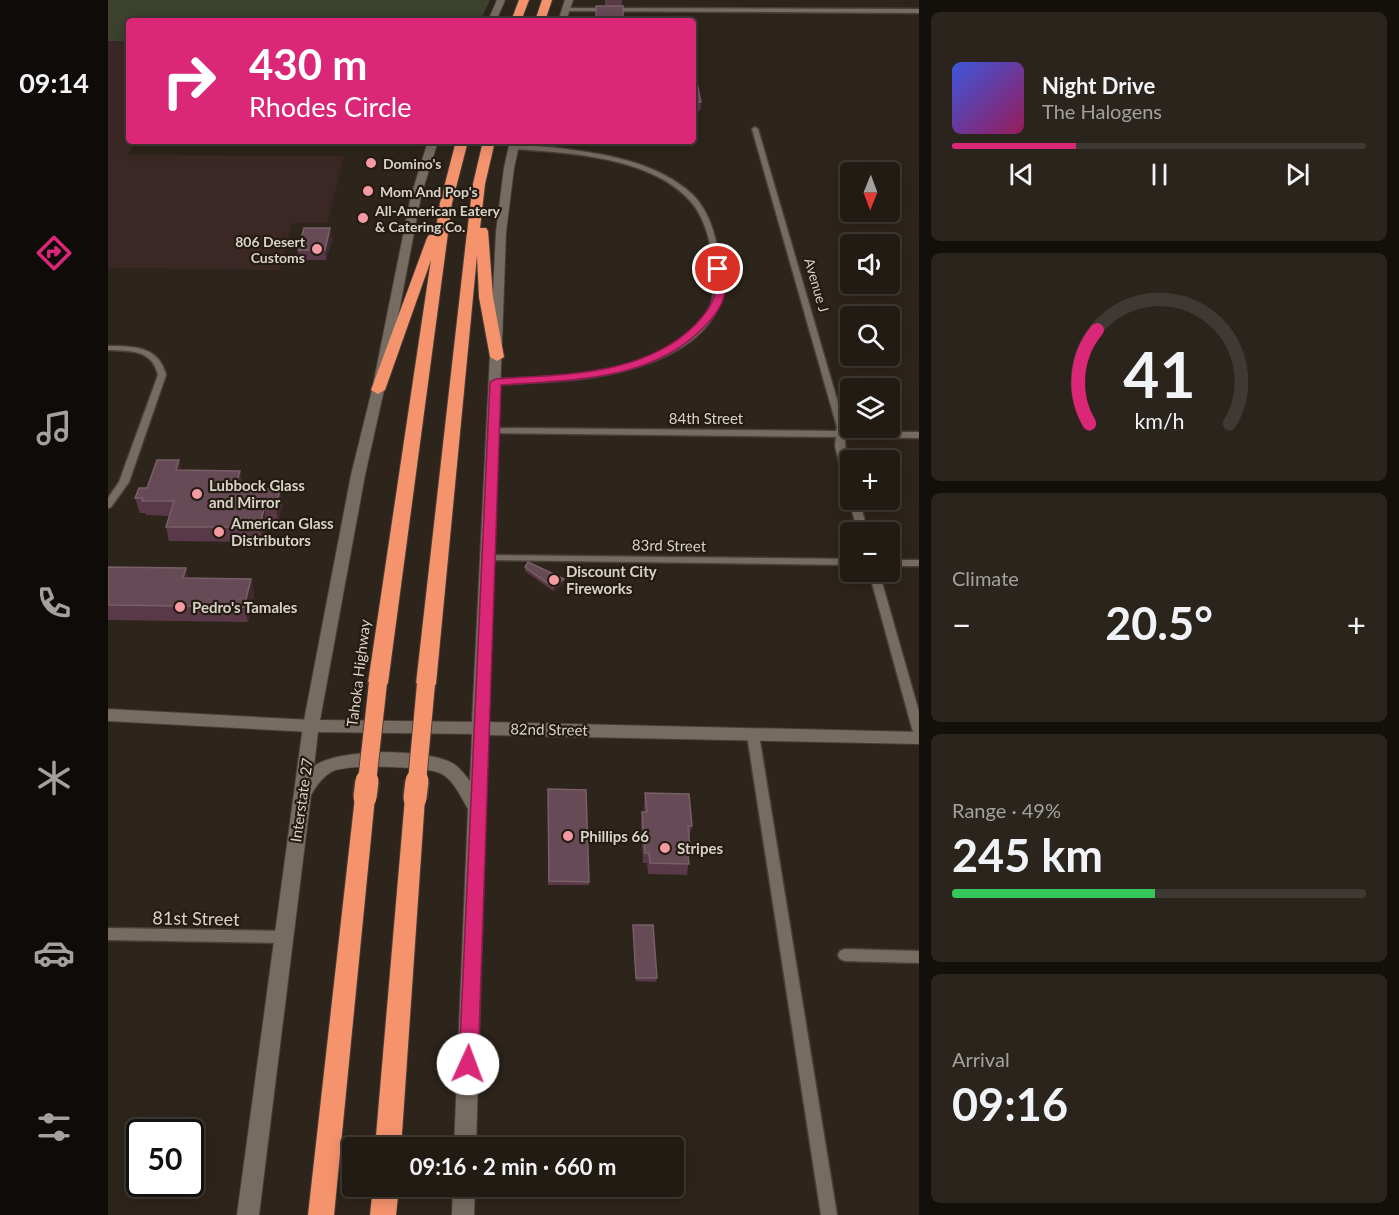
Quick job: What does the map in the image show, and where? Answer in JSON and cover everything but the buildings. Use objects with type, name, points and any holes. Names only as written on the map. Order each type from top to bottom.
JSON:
[{"type":"highway","points":[[517,18],[524,0]]},
{"type":"highway","points":[[541,18],[547,0]]},
{"type":"highway","name":"Tahoka Highway","points":[[321,1215],[378,683],[446,202],[461,144]]},
{"type":"highway","points":[[389,1137],[426,684],[477,201],[488,144]]},
{"type":"highway","points":[[477,201],[481,218],[486,297],[497,357]]},
{"type":"highway","points":[[378,390],[446,202]]},
{"type":"highway","points":[[383,1215],[385,1197]]},
{"type":"main road","points":[[493,18],[501,0]]},
{"type":"main road","points":[[378,390],[416,196],[432,144]]},
{"type":"main road","points":[[465,1137],[501,232],[514,144]]},
{"type":"main road","name":"Interstate 27","points":[[248,1215],[311,726],[358,475],[378,390]]},
{"type":"main road","name":"82nd Street","points":[[311,726],[919,738]]},
{"type":"main road","points":[[301,796],[317,773],[339,762],[421,763],[448,769],[456,776],[478,809]]},
{"type":"main road","points":[[463,1215],[464,1197]]},
{"type":"street","points":[[568,4],[919,11]]},
{"type":"street","name":"Avenue J","points":[[755,129],[840,423]]},
{"type":"street","points":[[496,382],[594,374],[647,361],[690,336],[711,314],[720,293],[716,257],[705,217],[695,201],[682,190],[652,173],[609,158],[514,144]]},
{"type":"street","points":[[108,348],[146,352],[159,362],[162,370],[124,482],[108,505]]},
{"type":"street","name":"84th Street","points":[[494,431],[840,434]]},
{"type":"street","name":"84th Street","points":[[900,435],[919,435]]},
{"type":"street","name":"83rd Street","points":[[487,558],[840,562]]},
{"type":"street","points":[[900,563],[919,563]]},
{"type":"street","points":[[877,582],[919,732]]},
{"type":"street","name":"82nd Street","points":[[108,715],[311,726]]},
{"type":"street","points":[[753,735],[829,1215]]},
{"type":"street","name":"81st Street","points":[[108,934],[284,937]]},
{"type":"street","points":[[845,956],[919,957]]},
{"type":"shaded area","points":[[108,41],[126,41],[126,144],[134,144],[128,155],[344,156],[327,223],[292,223],[280,270],[108,268]]},
{"type":"green space","points":[[108,0],[490,0],[481,18],[126,18],[126,41],[108,41]]},
{"type":"place","name":"Domino's","points":[[371,163]]},
{"type":"place","name":"Mom And Pop's","points":[[368,191]]},
{"type":"place","name":"All-American Eatery & Catering Co.","points":[[363,218]]},
{"type":"place","name":"806 Desert Customs","points":[[317,249]]},
{"type":"place","name":"Lubbock Glass and Mirror","points":[[197,494]]},
{"type":"place","name":"American Glass Distributors","points":[[219,532]]},
{"type":"place","name":"Discount City Fireworks","points":[[554,580]]},
{"type":"place","name":"Pedro's Tamales","points":[[180,607]]},
{"type":"place","name":"Phillips 66","points":[[568,836]]},
{"type":"place","name":"Stripes","points":[[665,848]]},
{"type":"route","points":[[468,1064],[486,577],[496,382],[610,372],[628,368],[664,353],[690,336],[711,314],[720,293],[718,269]]}]
